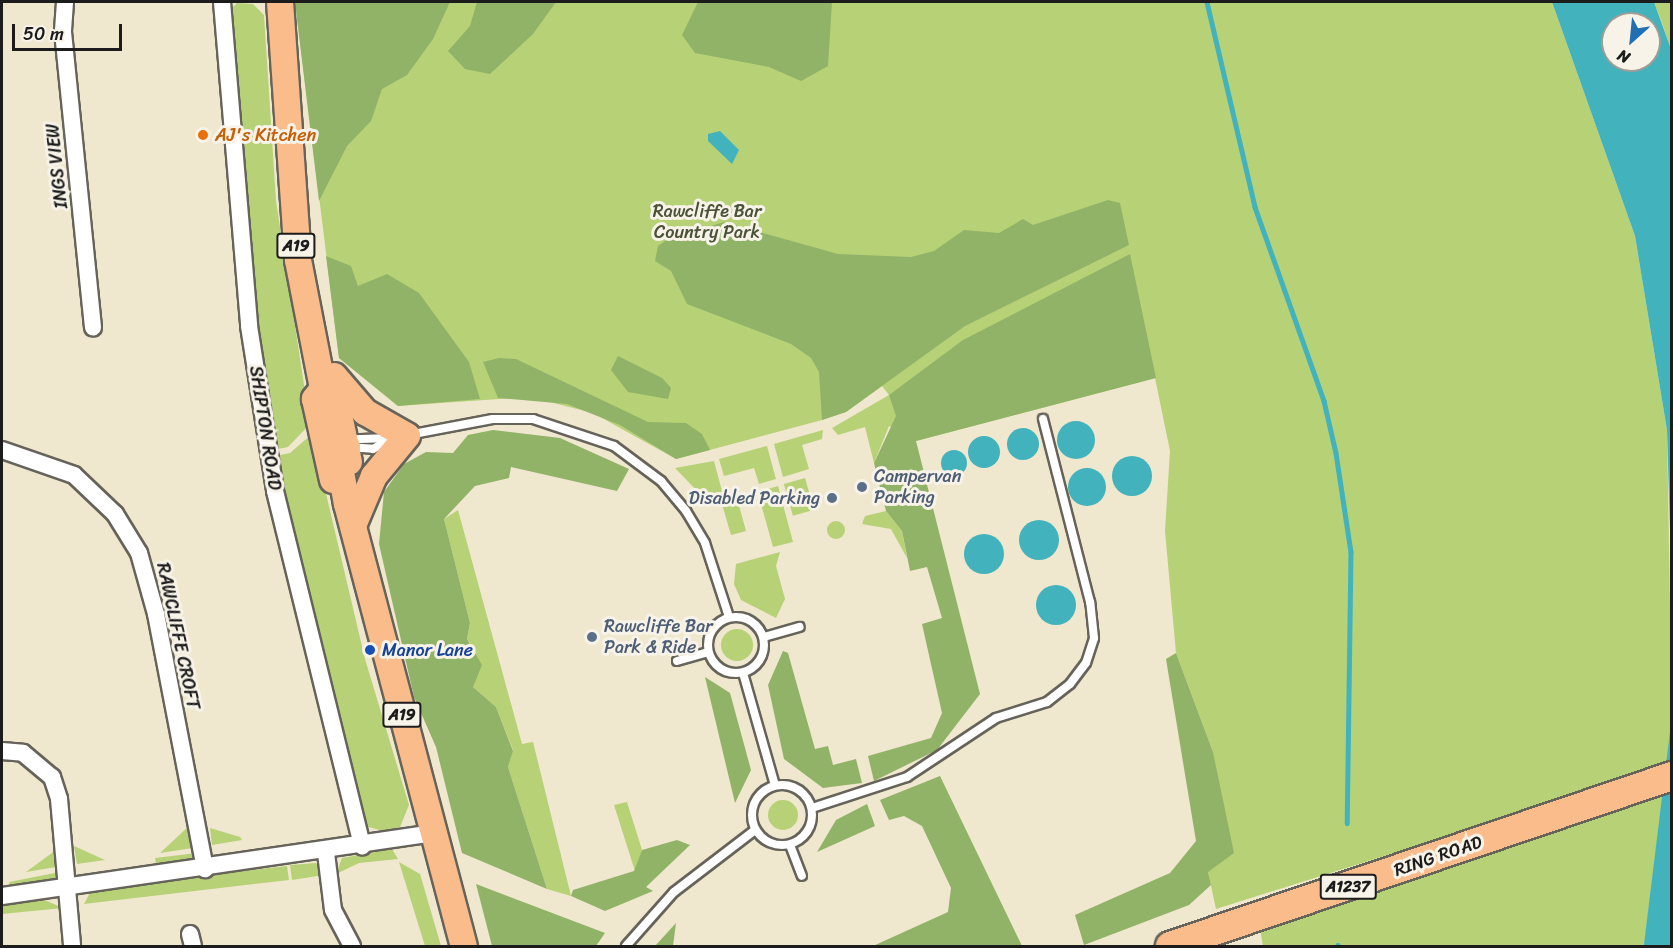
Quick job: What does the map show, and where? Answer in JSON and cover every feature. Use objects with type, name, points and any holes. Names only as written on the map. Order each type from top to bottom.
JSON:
[{"type":"highway","name":"RING ROAD","points":[[1170,946],[1671,776]]},
{"type":"main road","name":"A19","points":[[280,2],[293,216],[322,388],[332,396],[347,447],[354,496],[350,515]]},
{"type":"main road","points":[[315,348],[356,404],[398,437],[350,515]]},
{"type":"main road","name":"A19","points":[[322,388],[315,399],[321,434],[338,498],[350,515],[465,946]]},
{"type":"main road","points":[[321,434],[347,447]]},
{"type":"street","name":"INGS VIEW","points":[[65,2],[63,32],[93,327]]},
{"type":"street","name":"SHIPTON ROAD","points":[[222,2],[235,202],[272,472],[362,846]]},
{"type":"street","name":"RAWCLIFFE CROFT","points":[[2,450],[74,475],[115,514],[134,543],[156,614],[205,869]]},
{"type":"street","points":[[2,750],[23,753],[52,777],[69,889],[72,946]]},
{"type":"street","points":[[2,896],[69,889],[87,881],[205,869],[326,853],[434,833]]},
{"type":"street","points":[[326,853],[333,910],[352,946]]},
{"type":"lane","points":[[347,447],[360,437],[398,437],[493,419],[533,419],[614,446],[662,481],[686,511],[705,543],[729,617]]},
{"type":"lane","points":[[812,808],[907,777],[996,718],[1047,702],[1070,684],[1086,663],[1094,638],[1090,602],[1043,419]]},
{"type":"lane","points":[[347,447],[374,448],[398,437]]},
{"type":"lane","points":[[729,617],[750,620],[764,637],[759,663],[743,673],[718,667],[708,651],[713,628],[729,617]]},
{"type":"lane","points":[[764,637],[800,627]]},
{"type":"lane","points":[[677,661],[708,651]]},
{"type":"lane","points":[[743,673],[775,785]]},
{"type":"lane","points":[[775,785],[796,788],[812,808],[805,836],[790,845],[772,844],[755,830],[754,803],[775,785]]},
{"type":"lane","points":[[626,946],[674,892],[755,830]]},
{"type":"lane","points":[[790,845],[802,876]]},
{"type":"green space","name":"Rawcliffe Bar Country Park","points":[[295,2],[1552,2],[1635,236],[1667,430],[1672,724],[1644,946],[1263,946],[1260,929],[1480,857],[1470,829],[1216,909],[1208,872],[1213,752],[1176,653],[1165,531],[1170,451],[1155,378],[916,441],[889,426],[874,463],[865,427],[838,435],[832,428],[889,395],[882,386],[846,412],[676,459],[593,413],[530,397],[398,406],[339,358]]},
{"type":"green space","points":[[295,2],[450,2],[433,39],[407,75],[382,89],[371,121],[347,146],[319,201]]},
{"type":"green space","points":[[477,2],[556,2],[533,34],[490,74],[465,69],[448,51],[470,26]]},
{"type":"green space","points":[[698,2],[832,2],[828,66],[801,81],[769,67],[695,53],[682,35]]},
{"type":"green space","points":[[1654,2],[1671,2],[1671,49],[1661,20],[1661,12],[1658,12]]},
{"type":"green space","points":[[237,3],[253,4],[264,15],[276,201],[310,424],[288,447],[274,450],[255,325],[231,9]]},
{"type":"green space","points":[[1108,200],[1120,203],[1129,245],[965,326],[846,412],[822,420],[819,372],[811,358],[791,344],[687,304],[671,271],[655,261],[658,246],[668,239],[724,222],[838,254],[911,257],[934,251],[964,230],[999,233],[1023,219],[1033,225]]},
{"type":"green space","points":[[1130,254],[1156,378],[916,441],[980,694],[937,750],[874,781],[868,756],[931,738],[942,713],[922,624],[942,618],[927,567],[910,571],[902,531],[886,511],[874,463],[896,416],[889,395],[963,340]]},
{"type":"green space","points":[[326,256],[351,266],[358,286],[387,274],[419,293],[469,362],[480,399],[398,406],[339,358]]},
{"type":"green space","points":[[618,356],[662,378],[671,388],[668,399],[628,392],[611,370]]},
{"type":"green space","points":[[499,358],[516,359],[648,422],[686,423],[702,434],[710,450],[676,459],[620,425],[567,404],[498,398],[483,362]]},
{"type":"green space","points":[[493,430],[560,438],[629,469],[617,491],[511,467],[509,478],[475,486],[444,519],[470,623],[467,639],[482,665],[473,687],[496,707],[513,751],[508,767],[547,889],[462,853],[436,747],[414,697],[379,544],[384,492],[404,464],[426,452],[453,453],[468,435]]},
{"type":"green space","points":[[823,430],[822,439],[802,445],[809,469],[783,477],[774,444]]},
{"type":"green space","points":[[312,434],[365,659],[409,805],[400,827],[387,832],[365,826],[275,456],[290,453]]},
{"type":"green space","points":[[767,446],[776,479],[759,484],[754,468],[724,476],[719,459]]},
{"type":"green space","points":[[714,461],[723,495],[705,499],[675,468]]},
{"type":"green space","points":[[805,478],[814,510],[793,516],[784,484]]},
{"type":"green space","points":[[778,486],[793,542],[773,547],[761,504],[767,502],[758,492]]},
{"type":"green space","points":[[730,498],[738,502],[746,531],[731,535],[722,504]]},
{"type":"green space","points":[[458,510],[522,744],[533,742],[571,896],[547,889],[508,767],[513,750],[496,707],[473,687],[476,652],[467,639],[470,623],[444,519]]},
{"type":"green space","points":[[886,511],[902,531],[907,558],[891,529],[862,524],[865,516]]},
{"type":"green space","points":[[836,521],[842,524],[845,530],[842,536],[836,539],[830,536],[827,530],[830,524]]},
{"type":"green space","points":[[780,552],[776,566],[785,599],[776,618],[741,600],[734,584],[736,564]]},
{"type":"green space","points":[[737,629],[748,634],[753,645],[748,656],[737,661],[726,656],[721,645],[726,634]]},
{"type":"green space","points":[[783,651],[788,653],[815,749],[828,746],[833,765],[856,759],[862,783],[823,788],[784,759],[768,685]]},
{"type":"green space","points":[[1176,653],[1213,752],[1234,853],[1208,872],[1211,885],[1189,905],[1084,945],[1075,915],[1170,873],[1196,841],[1166,659]]},
{"type":"green space","points":[[705,677],[730,693],[751,770],[735,803]]},
{"type":"green space","points":[[940,776],[1022,946],[873,946],[948,912],[951,888],[922,826],[904,816],[889,820],[880,800]]},
{"type":"green space","points":[[783,800],[794,804],[798,815],[794,826],[783,830],[772,826],[768,815],[772,804]]},
{"type":"green space","points":[[627,802],[642,850],[635,871],[614,805]]},
{"type":"green space","points":[[867,804],[875,826],[817,852],[836,820]]},
{"type":"green space","points":[[189,826],[193,848],[160,853]]},
{"type":"green space","points":[[210,828],[240,837],[242,840],[212,845]]},
{"type":"green space","points":[[677,840],[690,845],[646,887],[653,891],[605,911],[571,896],[573,890],[634,871],[642,850]]},
{"type":"green space","points":[[74,846],[105,860],[77,864]]},
{"type":"green space","points":[[392,849],[398,859],[359,863],[336,874],[342,858]]},
{"type":"green space","points":[[56,850],[56,867],[26,872]]},
{"type":"green space","points":[[197,853],[193,861],[157,868],[155,858]]},
{"type":"green space","points":[[399,862],[420,874],[441,946],[425,946]]},
{"type":"green space","points":[[316,863],[324,875],[292,880],[290,865]]},
{"type":"green space","points":[[287,866],[289,880],[84,904],[92,889],[107,886]]},
{"type":"green space","points":[[60,872],[53,881],[10,886],[9,882]]},
{"type":"green space","points":[[476,884],[605,933],[596,946],[492,946]]},
{"type":"green space","points":[[40,898],[63,908],[2,914],[2,902]]},
{"type":"green space","points":[[676,923],[673,946],[655,946]]},
{"type":"water","points":[[1552,2],[1654,2],[1658,12],[1601,12],[1601,72],[1661,72],[1661,21],[1671,49],[1671,563],[1667,430],[1635,236]]},
{"type":"water","points":[[720,131],[739,150],[732,164],[708,141],[708,134]]},
{"type":"water","points":[[1076,421],[1090,426],[1095,440],[1090,454],[1076,459],[1062,454],[1057,440],[1062,426]]},
{"type":"water","points":[[1023,428],[1034,433],[1039,444],[1034,455],[1023,460],[1012,455],[1007,444],[1012,433]]},
{"type":"water","points":[[984,436],[995,441],[1000,452],[995,463],[984,468],[973,463],[968,452],[973,441]]},
{"type":"water","points":[[954,450],[963,454],[967,463],[963,472],[954,476],[945,472],[941,463],[945,454]]},
{"type":"water","points":[[1132,456],[1146,462],[1152,476],[1146,490],[1132,496],[1118,490],[1112,476],[1118,462]]},
{"type":"water","points":[[1087,468],[1101,473],[1106,487],[1101,501],[1087,506],[1073,501],[1068,487],[1073,473]]},
{"type":"water","points":[[1039,520],[1053,526],[1059,540],[1053,554],[1039,560],[1025,554],[1019,540],[1025,526]]},
{"type":"water","points":[[984,534],[998,540],[1004,554],[998,568],[984,574],[970,568],[964,554],[970,540]]},
{"type":"water","points":[[1056,585],[1070,591],[1076,605],[1070,619],[1056,625],[1042,619],[1036,605],[1042,591]]},
{"type":"water","points":[[1671,724],[1671,946],[1644,946],[1644,944]]},
{"type":"waterway","points":[[1207,2],[1255,207],[1324,401],[1336,453],[1351,552],[1347,823]]},
{"type":"place","name":"AJ's Kitchen","points":[[203,135]]},
{"type":"place","name":"Campervan Parking","points":[[862,487]]},
{"type":"place","name":"Disabled Parking","points":[[832,498]]},
{"type":"place","name":"Rawcliffe Bar Park & Ride","points":[[592,637]]},
{"type":"place","name":"Manor Lane","points":[[370,650]]}]
